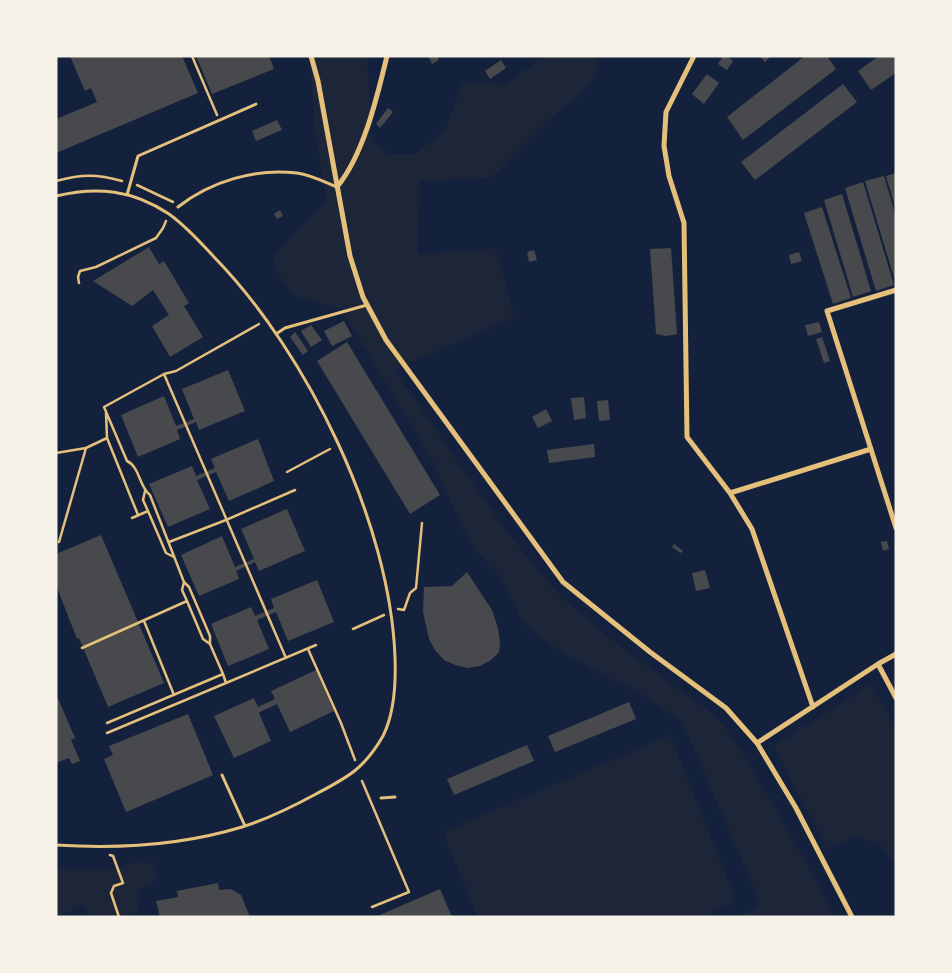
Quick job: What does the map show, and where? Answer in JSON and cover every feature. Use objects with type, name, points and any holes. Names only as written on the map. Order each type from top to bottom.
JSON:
[{"type":"street","points":[[311,56],[318,81],[350,256],[363,297],[386,340],[563,582],[650,652],[726,708],[757,743],[796,808],[852,917]]},
{"type":"street","points":[[337,187],[346,176],[372,112],[387,56]]},
{"type":"street","points":[[694,56],[666,112],[664,146],[669,176],[684,223],[687,437],[730,493],[752,529],[813,707]]},
{"type":"street","points":[[896,290],[827,311],[896,528]]},
{"type":"street","points":[[730,493],[871,449]]},
{"type":"street","points":[[757,743],[896,654]]},
{"type":"street","points":[[878,664],[896,698]]},
{"type":"lane","points":[[127,195],[138,156],[256,104]]},
{"type":"lane","points":[[178,207],[192,197],[220,184],[246,175],[268,172],[299,173],[337,187]]},
{"type":"lane","points":[[56,196],[77,191],[99,190],[127,195],[146,201],[171,215],[230,273],[276,334],[313,394],[348,467],[372,533],[392,611],[396,675],[393,705],[384,734],[366,762],[344,779],[284,811],[219,834],[173,842],[124,846],[56,845]]},
{"type":"lane","points":[[276,334],[285,328],[368,305]]},
{"type":"lane","points":[[222,775],[245,826]]},
{"type":"lane","points":[[381,798],[396,797]]},
{"type":"path","points":[[192,56],[220,120]]},
{"type":"path","points":[[56,181],[80,175],[99,176],[147,189],[178,207]]},
{"type":"path","points":[[79,283],[80,271],[96,267],[156,238],[171,215]]},
{"type":"path","points":[[226,683],[210,644],[210,636],[189,586],[184,582],[150,495],[145,491],[133,463],[127,461],[104,407],[164,374],[176,371],[259,324]]},
{"type":"path","points":[[164,374],[286,658]]},
{"type":"path","points":[[106,412],[107,438],[138,515]]},
{"type":"path","points":[[56,453],[86,448],[107,438]]},
{"type":"path","points":[[59,542],[86,448]]},
{"type":"path","points":[[287,472],[330,449]]},
{"type":"path","points":[[169,542],[295,490]]},
{"type":"path","points":[[145,491],[143,500],[166,553],[174,557]]},
{"type":"path","points":[[132,518],[148,511]]},
{"type":"path","points":[[399,610],[404,610],[410,593],[416,588],[422,522]]},
{"type":"path","points":[[184,582],[182,590],[187,602],[203,639],[210,644]]},
{"type":"path","points":[[82,648],[187,602]]},
{"type":"path","points":[[353,630],[381,616]]},
{"type":"path","points":[[144,621],[174,695]]},
{"type":"path","points":[[107,734],[316,645]]},
{"type":"path","points":[[308,649],[341,723],[358,768]]},
{"type":"path","points":[[107,723],[222,674]]},
{"type":"path","points":[[362,781],[409,892],[372,907]]},
{"type":"path","points":[[106,845],[106,855],[113,856],[122,883],[114,886],[111,893],[118,917]]},
{"type":"shaded area","points":[[310,56],[367,56],[372,140],[387,154],[415,154],[444,132],[464,81],[505,85],[539,60],[548,56],[595,56],[600,66],[586,89],[549,119],[491,178],[420,181],[418,254],[496,248],[514,317],[394,370],[506,531],[560,596],[621,647],[717,717],[742,752],[797,846],[835,917],[740,917],[761,905],[682,721],[639,692],[605,676],[549,644],[522,621],[504,581],[475,550],[459,520],[432,459],[341,309],[292,295],[274,267],[274,256],[326,202],[315,128]]},
{"type":"shaded area","points":[[871,684],[896,729],[896,866],[882,846],[856,836],[827,849],[774,746]]},
{"type":"shaded area","points":[[670,735],[734,896],[731,904],[701,917],[478,917],[445,839],[448,830]]},
{"type":"shaded area","points":[[138,861],[154,864],[157,871],[156,880],[140,889],[139,910],[126,917],[90,917],[83,905],[60,917],[56,917],[56,869],[111,869]]},
{"type":"building","points":[[70,56],[182,56],[198,93],[56,153],[56,119],[97,102],[91,88],[85,91]]},
{"type":"building","points":[[196,56],[269,56],[274,69],[212,94]]},
{"type":"building","points":[[428,56],[437,56],[439,60],[432,64]]},
{"type":"building","points":[[723,56],[727,56],[733,61],[727,70],[718,64]]},
{"type":"building","points":[[759,56],[771,56],[765,62]]},
{"type":"building","points":[[805,56],[827,56],[836,69],[743,140],[727,117]]},
{"type":"building","points":[[879,56],[896,56],[896,73],[871,90],[858,71]]},
{"type":"building","points":[[501,60],[506,68],[490,79],[485,71]]},
{"type":"building","points":[[707,74],[719,83],[704,104],[692,94]]},
{"type":"building","points":[[843,84],[857,102],[755,180],[741,162]]},
{"type":"building","points":[[388,108],[393,112],[380,128],[376,124]]},
{"type":"building","points":[[277,120],[282,130],[256,141],[252,131]]},
{"type":"building","points":[[896,173],[896,207],[895,207],[886,176]]},
{"type":"building","points":[[884,176],[896,217],[895,281],[865,181]]},
{"type":"building","points":[[863,182],[894,285],[876,291],[845,188]]},
{"type":"building","points":[[842,194],[871,291],[853,297],[824,200]]},
{"type":"building","points":[[822,207],[851,298],[833,304],[804,213]]},
{"type":"building","points":[[280,210],[283,216],[277,219],[274,214]]},
{"type":"building","points":[[149,247],[159,264],[164,261],[189,303],[184,306],[203,337],[170,357],[152,326],[169,315],[153,290],[132,306],[93,281]]},
{"type":"building","points":[[671,248],[677,334],[666,336],[656,334],[650,249]]},
{"type":"building","points":[[534,250],[537,260],[529,262],[527,252]]},
{"type":"building","points":[[799,252],[802,261],[791,264],[789,255]]},
{"type":"building","points":[[344,321],[352,336],[332,346],[324,331]]},
{"type":"building","points":[[819,322],[822,332],[808,336],[805,325]]},
{"type":"building","points":[[311,325],[322,340],[311,347],[301,331]]},
{"type":"building","points":[[295,332],[308,351],[303,355],[290,337]]},
{"type":"building","points":[[822,337],[830,361],[824,363],[816,339]]},
{"type":"building","points":[[347,342],[440,495],[410,514],[317,361]]},
{"type":"building","points":[[228,370],[245,411],[199,430],[196,422],[177,430],[180,439],[138,457],[121,415],[164,396],[176,426],[194,419],[182,389]]},
{"type":"building","points":[[584,397],[586,418],[574,420],[571,398]]},
{"type":"building","points":[[608,400],[610,420],[599,421],[597,401]]},
{"type":"building","points":[[546,409],[552,421],[538,428],[532,417]]},
{"type":"building","points":[[258,439],[274,481],[229,501],[216,472],[197,480],[210,509],[168,527],[149,484],[192,466],[196,476],[215,468],[211,459]]},
{"type":"building","points":[[594,444],[595,457],[549,463],[547,450]]},
{"type":"building","points":[[287,509],[305,551],[259,571],[255,562],[236,571],[239,579],[199,596],[181,555],[222,536],[235,567],[254,559],[241,529]]},
{"type":"building","points":[[101,535],[164,683],[108,707],[79,638],[77,639],[56,585],[56,554]]},
{"type":"building","points":[[887,541],[889,549],[883,551],[881,542]]},
{"type":"building","points":[[674,544],[683,551],[681,553],[672,547]]},
{"type":"building","points":[[705,570],[710,588],[696,591],[692,573]]},
{"type":"building","points":[[467,572],[492,610],[500,642],[499,652],[491,660],[480,666],[468,668],[444,660],[435,650],[429,639],[423,612],[424,587],[452,586]]},
{"type":"building","points":[[317,580],[334,622],[288,641],[276,612],[257,620],[269,649],[228,666],[211,624],[251,607],[255,616],[274,608],[271,599]]},
{"type":"building","points":[[316,670],[334,711],[290,732],[277,704],[259,713],[271,741],[234,758],[214,716],[254,698],[258,707],[275,699],[271,691]]},
{"type":"building","points":[[56,694],[75,738],[71,740],[80,761],[72,764],[69,758],[56,763]]},
{"type":"building","points":[[629,702],[636,719],[555,752],[548,736]]},
{"type":"building","points":[[188,714],[213,775],[126,812],[104,759],[113,755],[109,746]]},
{"type":"building","points":[[527,745],[534,761],[454,795],[447,779]]},
{"type":"building","points":[[218,883],[219,890],[231,889],[241,895],[250,917],[160,917],[156,901],[178,897],[177,891]]},
{"type":"building","points":[[440,889],[452,917],[375,917]]}]
